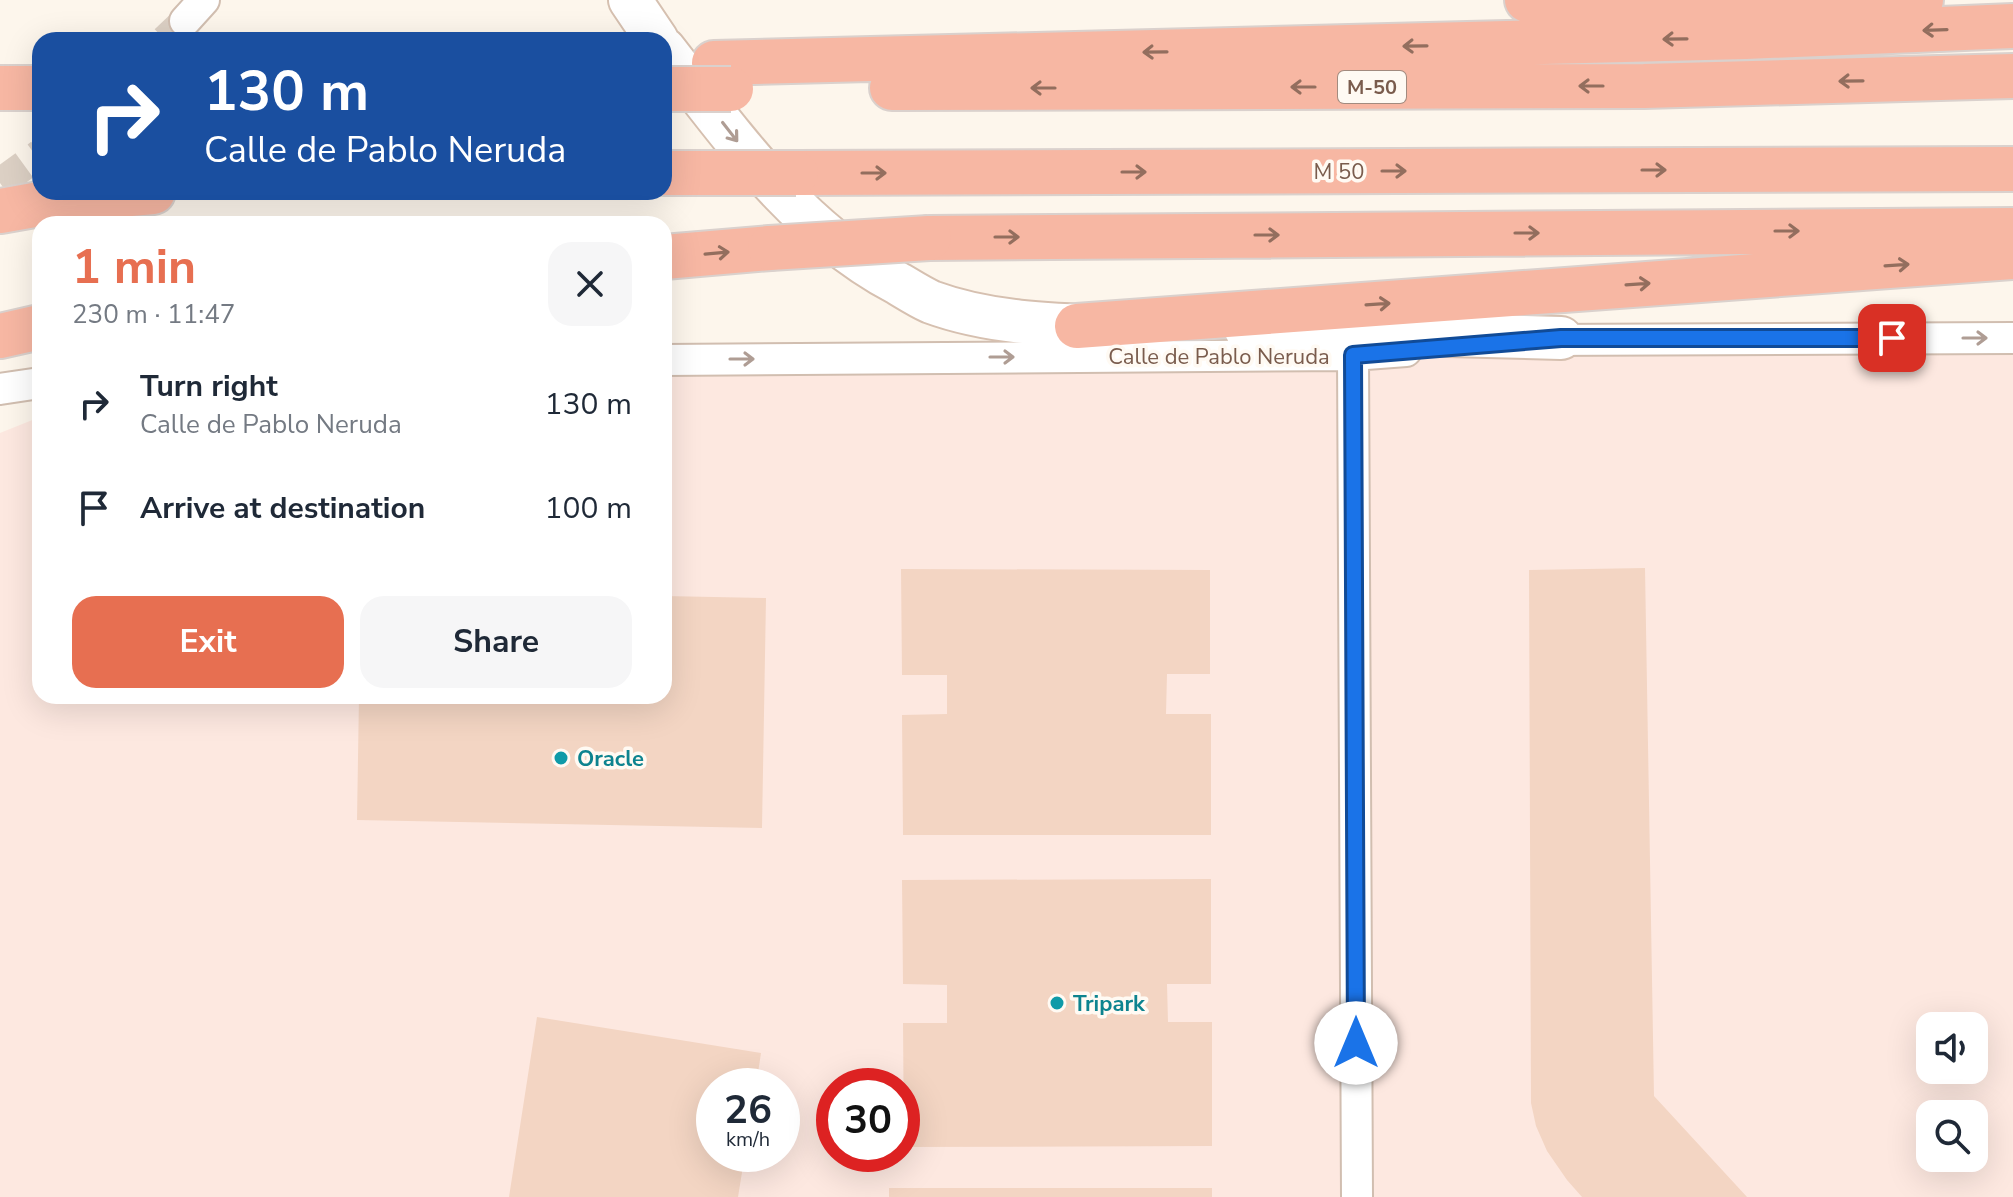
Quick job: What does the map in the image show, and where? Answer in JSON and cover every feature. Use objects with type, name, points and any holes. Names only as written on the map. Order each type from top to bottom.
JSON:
[{"type":"highway","points":[[1527,0],[1585,6],[1931,0]]},
{"type":"highway","points":[[672,65],[722,76],[2013,26]]},
{"type":"highway","points":[[0,62],[32,62]]},
{"type":"highway","name":"M-50","points":[[672,87],[722,76],[1628,86],[2013,76]]},
{"type":"highway","points":[[0,88],[32,88]]},
{"type":"highway","name":"M 50","points":[[672,173],[2013,169]]},
{"type":"highway","points":[[0,211],[62,200]]},
{"type":"highway","points":[[672,256],[929,238],[2013,230]]},
{"type":"highway","points":[[1077,326],[2013,257]]},
{"type":"highway","points":[[0,336],[32,329]]},
{"type":"street","points":[[630,0],[652,32]]},
{"type":"street","points":[[672,59],[768,181],[828,238],[877,273],[930,301],[994,319],[1077,326],[1561,338]]},
{"type":"street","name":"Calle de Pablo Neruda","points":[[672,360],[1353,355],[1561,338],[2013,338]]},
{"type":"street","points":[[1353,355],[1357,1197]]},
{"type":"street","points":[[0,389],[32,384]]},
{"type":"shaded area","points":[[1564,346],[2013,351],[2013,1197],[0,1197],[0,433],[32,420],[32,704],[672,704],[672,371]]},
{"type":"building","points":[[1645,568],[1654,1096],[1747,1197],[1582,1197],[1547,1151],[1536,1126],[1531,1103],[1529,570]]},
{"type":"building","points":[[901,569],[1210,570],[1210,674],[1167,674],[1166,714],[1211,714],[1211,835],[903,835],[902,715],[947,714],[947,675],[902,675]]},
{"type":"building","name":"Oracle","points":[[672,596],[766,598],[762,828],[357,820],[359,704],[672,704]]},
{"type":"building","name":"Tripark","points":[[1211,879],[1211,984],[1167,984],[1168,1022],[1212,1022],[1212,1146],[920,1147],[920,1068],[903,1068],[903,1023],[947,1023],[947,985],[903,984],[902,880]]},
{"type":"building","points":[[537,1017],[761,1053],[759,1068],[696,1068],[696,1172],[742,1172],[738,1197],[509,1197]]},
{"type":"building","points":[[889,1188],[1212,1188],[1212,1197],[889,1197]]},
{"type":"tunnel","points":[[173,32],[185,21]]},
{"type":"tunnel","points":[[0,183],[32,160]]},
{"type":"place","name":"Oracle","points":[[561,758]]},
{"type":"place","name":"Tripark","points":[[1057,1003]]},
{"type":"route","points":[[1356,1043],[1353,355],[1561,338],[1892,338]]}]
